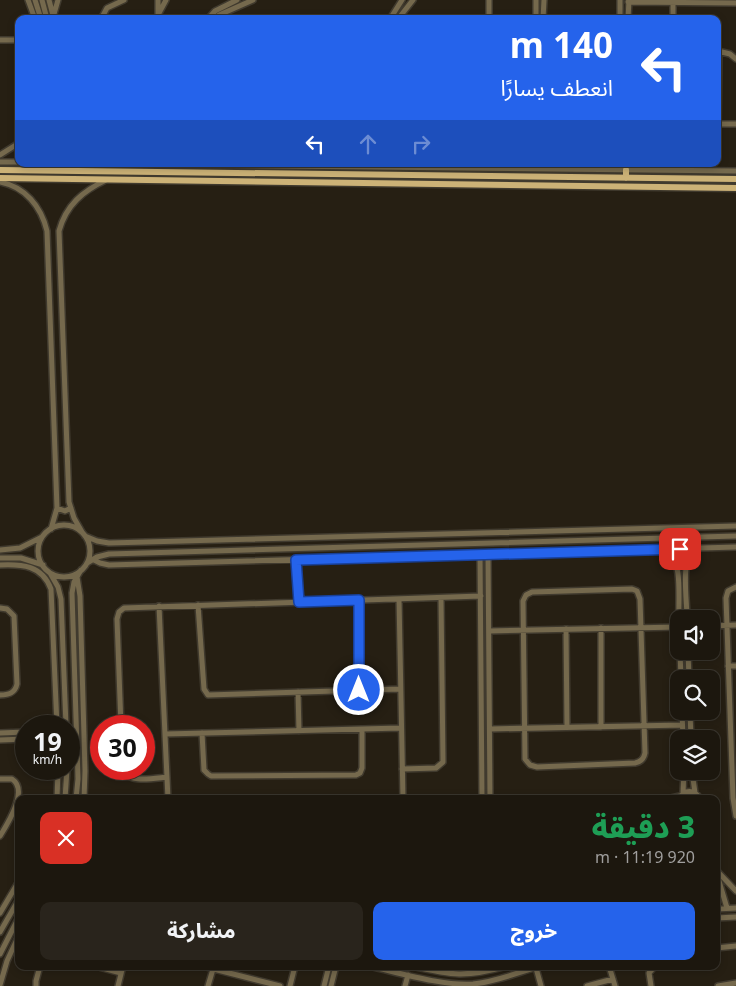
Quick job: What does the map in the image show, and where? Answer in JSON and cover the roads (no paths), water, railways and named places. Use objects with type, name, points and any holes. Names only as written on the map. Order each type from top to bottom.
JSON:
[{"type":"main road","points":[[0,170],[40,170],[62,167],[539,172],[626,178],[736,179]]},
{"type":"main road","points":[[626,167],[626,178]]},
{"type":"main road","points":[[0,180],[736,188]]},
{"type":"street","points":[[28,0],[34,15]]},
{"type":"street","points":[[35,0],[40,15]]},
{"type":"street","points":[[42,0],[46,15]]},
{"type":"street","points":[[49,0],[54,15]]},
{"type":"street","points":[[54,15],[58,0]]},
{"type":"street","points":[[103,15],[107,8],[124,0]]},
{"type":"street","points":[[158,0],[158,15]]},
{"type":"street","points":[[159,15],[166,0]]},
{"type":"street","points":[[211,15],[215,10],[238,0]]},
{"type":"street","points":[[219,15],[253,0]]},
{"type":"street","points":[[393,15],[402,0]]},
{"type":"street","points":[[401,15],[413,0]]},
{"type":"street","points":[[489,0],[489,15]]},
{"type":"street","points":[[536,0],[536,15]]},
{"type":"street","points":[[544,0],[544,15]]},
{"type":"street","points":[[620,0],[620,15]]},
{"type":"street","points":[[628,15],[628,1],[736,3]]},
{"type":"street","points":[[673,15],[674,3]]},
{"type":"street","points":[[0,40],[15,40]]},
{"type":"street","points":[[721,52],[730,54],[736,59]]},
{"type":"street","points":[[721,126],[736,124]]},
{"type":"street","points":[[0,155],[15,146]]},
{"type":"street","points":[[0,162],[15,162]]},
{"type":"street","points":[[40,170],[44,167]]},
{"type":"street","points":[[532,167],[539,172],[552,169],[617,167],[736,171]]},
{"type":"street","points":[[670,167],[678,170]]},
{"type":"street","points":[[0,180],[18,188],[32,200],[44,219],[47,236],[57,508],[51,529]]},
{"type":"street","points":[[89,561],[90,549],[71,508],[59,237],[61,225],[72,204],[85,191],[108,180]]},
{"type":"street","points":[[47,236],[54,233],[59,237]]},
{"type":"street","points":[[57,508],[65,511],[71,508]]},
{"type":"street","points":[[0,550],[20,548],[60,525],[70,525],[97,541],[109,543],[736,526]]},
{"type":"street","points":[[76,795],[78,779],[72,593],[77,576],[89,561],[109,554],[736,536]]},
{"type":"street","points":[[42,537],[39,554],[43,565],[56,581],[61,599],[66,715]]},
{"type":"street","points":[[89,561],[109,565],[736,547]]},
{"type":"street","points":[[687,610],[686,567],[687,557],[692,548]]},
{"type":"street","points":[[668,549],[675,557],[678,566],[679,610]]},
{"type":"street","points":[[480,554],[482,795]]},
{"type":"street","points":[[488,554],[490,795]]},
{"type":"street","points":[[0,558],[22,558],[43,565]]},
{"type":"street","points":[[296,560],[299,602]]},
{"type":"street","points":[[0,565],[19,564],[32,567],[43,575],[51,589],[57,715]]},
{"type":"street","points":[[48,571],[58,576],[68,576],[81,570]]},
{"type":"street","points":[[77,576],[80,600],[84,795]]},
{"type":"street","points":[[736,587],[730,589],[726,596],[732,798],[736,816]]},
{"type":"street","points":[[626,589],[634,590],[640,596],[645,755],[642,760],[638,763],[537,767],[530,765],[526,759],[524,630],[523,601],[530,592],[626,589]]},
{"type":"street","points":[[121,715],[118,614],[124,608],[480,596]]},
{"type":"street","points":[[402,769],[436,768],[441,766],[443,762],[441,598]]},
{"type":"street","points":[[399,599],[403,795]]},
{"type":"street","points":[[359,600],[359,690]]},
{"type":"street","points":[[198,605],[204,689],[206,694],[211,696],[400,689]]},
{"type":"street","points":[[159,606],[168,795]]},
{"type":"street","points":[[0,608],[7,609],[14,616],[17,684],[10,694],[0,695]]},
{"type":"street","points":[[720,626],[736,625]]},
{"type":"street","points":[[489,631],[670,626]]},
{"type":"street","points":[[601,628],[601,727]]},
{"type":"street","points":[[566,629],[567,727]]},
{"type":"street","points":[[728,666],[736,666]]},
{"type":"street","points":[[298,692],[299,731]]},
{"type":"street","points":[[729,704],[736,704]]},
{"type":"street","points":[[682,720],[682,730]]},
{"type":"street","points":[[490,729],[682,725]]},
{"type":"street","points":[[165,734],[401,728]]},
{"type":"street","points":[[202,733],[204,770],[210,775],[356,774],[360,773],[362,768],[362,729]]},
{"type":"street","points":[[0,733],[15,732]]},
{"type":"street","points":[[0,740],[15,739]]},
{"type":"street","points":[[155,777],[167,777]]},
{"type":"street","points":[[0,779],[12,779],[15,781],[19,789],[17,795]]},
{"type":"street","points":[[57,795],[58,780]]},
{"type":"street","points":[[65,795],[66,780]]},
{"type":"street","points":[[681,795],[683,780]]},
{"type":"street","points":[[683,795],[690,791],[695,793],[693,780]]},
{"type":"street","points":[[0,836],[15,804]]},
{"type":"street","points":[[720,874],[736,892]]},
{"type":"street","points":[[720,884],[727,908]]},
{"type":"street","points":[[0,913],[15,888]]},
{"type":"street","points":[[0,932],[15,906]]},
{"type":"street","points":[[720,909],[736,908]]},
{"type":"street","points":[[720,918],[736,917]]},
{"type":"street","points":[[0,954],[15,926]]},
{"type":"street","points":[[0,985],[7,961],[15,944]]},
{"type":"street","points":[[720,948],[736,946]]},
{"type":"street","points":[[36,986],[39,970]]},
{"type":"street","points":[[110,970],[121,973]]},
{"type":"street","points":[[118,986],[121,970]]},
{"type":"street","points":[[208,986],[213,970]]},
{"type":"street","points":[[217,970],[280,986]]},
{"type":"street","points":[[290,986],[294,970]]},
{"type":"street","points":[[324,986],[328,970]]},
{"type":"street","points":[[332,986],[335,970]]},
{"type":"street","points":[[386,970],[451,984],[465,985],[485,982],[527,970]]},
{"type":"street","points":[[428,970],[444,974],[464,975],[493,970]]},
{"type":"street","points":[[538,970],[541,986]]},
{"type":"street","points":[[610,970],[615,986]]},
{"type":"street","points":[[651,970],[649,973],[651,986]]},
{"type":"street","points":[[405,986],[408,975]]},
{"type":"street","points":[[588,986],[613,979]]},
{"type":"street","points":[[718,986],[736,983]]}]
